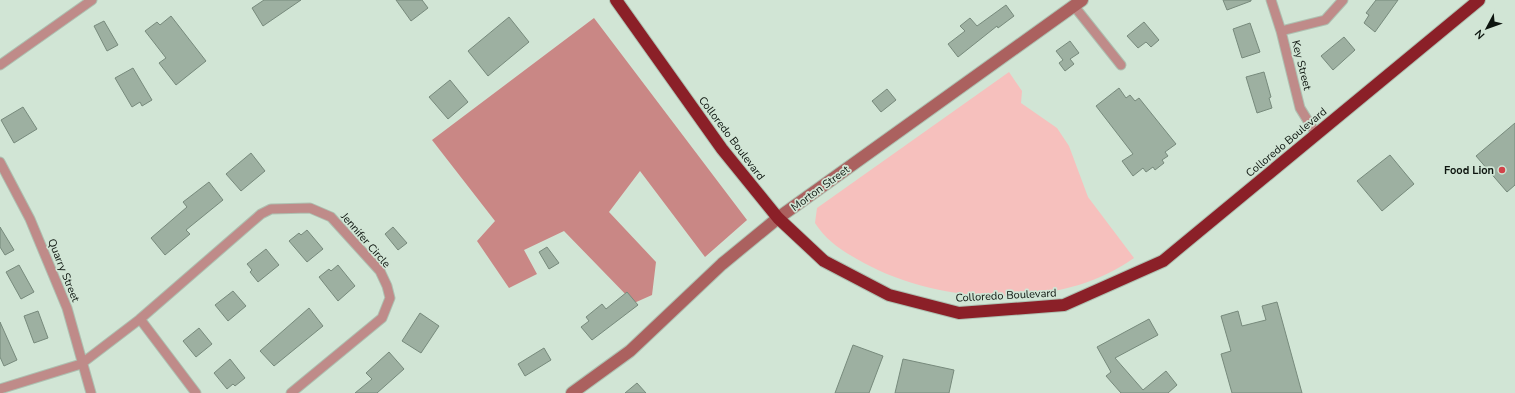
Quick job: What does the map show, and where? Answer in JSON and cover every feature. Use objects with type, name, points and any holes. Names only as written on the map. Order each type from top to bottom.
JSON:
[{"type":"highway","name":"Colloredo Boulevard","points":[[616,0],[722,149],[778,218],[824,261],[889,295],[959,312],[1064,305],[1163,261],[1479,0]]},
{"type":"street","points":[[0,65],[92,0]]},
{"type":"street","name":"Key Street","points":[[1271,0],[1281,31],[1300,108],[1316,134]]},
{"type":"street","points":[[1281,31],[1325,20],[1342,0]]},
{"type":"street","points":[[1078,3],[1121,65]]},
{"type":"street","name":"Morton Street","points":[[572,393],[630,351],[722,264],[778,218],[1078,3]]},
{"type":"street","name":"Quarry Street","points":[[0,162],[30,219],[67,308],[91,393]]},
{"type":"street","name":"Jennifer Circle","points":[[82,364],[140,319],[261,214],[271,209],[310,208],[331,218],[380,271],[387,286],[390,298],[382,318],[291,393]]},
{"type":"street","points":[[140,319],[196,393]]},
{"type":"street","points":[[0,389],[82,364]]},
{"type":"shaded area","points":[[594,18],[747,220],[705,257],[640,171],[609,212],[656,262],[652,295],[634,303],[564,231],[524,250],[537,274],[509,288],[477,241],[495,221],[432,140]]},
{"type":"shaded area","points":[[1009,72],[1022,91],[1021,103],[1057,128],[1069,146],[1088,197],[1134,258],[1104,275],[1071,287],[1036,294],[1000,296],[964,294],[928,287],[895,277],[850,255],[836,246],[825,236],[815,223],[817,208]]},
{"type":"building","points":[[264,0],[301,0],[263,26],[252,8]]},
{"type":"building","points":[[396,0],[422,0],[428,8],[411,21]]},
{"type":"building","points":[[1223,0],[1251,0],[1251,1],[1227,10]]},
{"type":"building","points":[[1376,0],[1398,0],[1375,32],[1364,23],[1369,15],[1366,13]]},
{"type":"building","points":[[1006,5],[1014,16],[998,28],[997,26],[958,57],[948,44],[965,31],[960,26],[970,18],[977,26]]},
{"type":"building","points":[[171,16],[206,61],[176,85],[159,63],[166,58],[145,31],[157,22],[160,25]]},
{"type":"building","points":[[509,17],[529,42],[488,76],[468,51]]},
{"type":"building","points":[[104,21],[118,45],[107,51],[94,26]]},
{"type":"building","points":[[1144,22],[1159,40],[1151,47],[1146,42],[1138,48],[1127,36]]},
{"type":"building","points":[[1250,23],[1260,52],[1242,58],[1233,29]]},
{"type":"building","points":[[1344,37],[1355,50],[1333,70],[1321,56]]},
{"type":"building","points":[[1070,41],[1079,53],[1070,59],[1074,64],[1065,71],[1059,63],[1063,60],[1056,51]]},
{"type":"building","points":[[133,68],[152,100],[142,106],[140,102],[132,107],[115,78]]},
{"type":"building","points":[[1264,72],[1271,97],[1269,98],[1272,108],[1257,113],[1246,77]]},
{"type":"building","points":[[450,80],[468,102],[448,119],[429,97]]},
{"type":"building","points":[[1119,88],[1126,98],[1130,95],[1135,101],[1139,98],[1176,144],[1165,152],[1168,156],[1162,160],[1164,163],[1155,170],[1153,167],[1146,172],[1143,168],[1133,176],[1122,161],[1133,154],[1096,106]]},
{"type":"building","points":[[887,89],[896,100],[881,112],[872,101]]},
{"type":"building","points":[[23,107],[37,129],[14,143],[1,120]]},
{"type":"building","name":"Food Lion","points":[[1515,123],[1515,185],[1507,192],[1476,156]]},
{"type":"building","points":[[251,153],[265,171],[241,191],[226,174]]},
{"type":"building","points":[[1390,155],[1414,184],[1382,211],[1357,181]]},
{"type":"building","points":[[209,182],[223,200],[186,230],[190,234],[165,255],[151,238],[187,207],[183,202]]},
{"type":"building","points":[[0,227],[14,250],[5,255],[0,247]]},
{"type":"building","points":[[393,227],[407,243],[398,250],[385,234]]},
{"type":"building","points":[[307,230],[323,249],[307,262],[289,241],[299,233],[301,235]]},
{"type":"building","points":[[547,247],[559,263],[549,269],[539,252]]},
{"type":"building","points":[[266,249],[279,265],[258,282],[250,272],[252,270],[247,264]]},
{"type":"building","points":[[19,265],[34,292],[21,299],[6,272]]},
{"type":"building","points":[[338,265],[355,286],[338,301],[319,277],[329,269],[331,271]]},
{"type":"building","points":[[233,291],[246,306],[228,321],[215,305]]},
{"type":"building","points":[[627,292],[638,305],[592,340],[581,327],[589,321],[586,317],[602,304],[606,309]]},
{"type":"building","points":[[1277,302],[1302,393],[1232,393],[1221,354],[1231,351],[1221,316],[1238,311],[1242,326],[1266,320],[1262,306]]},
{"type":"building","points":[[309,308],[323,326],[274,366],[260,351]]},
{"type":"building","points":[[38,311],[48,338],[34,343],[24,316]]},
{"type":"building","points":[[420,313],[439,326],[421,353],[402,341]]},
{"type":"building","points":[[1149,319],[1158,335],[1115,358],[1143,390],[1166,371],[1177,385],[1168,393],[1121,393],[1106,376],[1111,372],[1097,347]]},
{"type":"building","points":[[0,322],[17,360],[4,366],[0,357]]},
{"type":"building","points":[[199,328],[212,344],[196,357],[183,341]]},
{"type":"building","points":[[853,345],[883,356],[869,393],[835,393]]},
{"type":"building","points":[[544,348],[551,360],[525,376],[518,364]]},
{"type":"building","points":[[389,352],[404,369],[377,393],[355,393],[372,379],[366,373]]},
{"type":"building","points":[[230,359],[245,378],[235,386],[233,384],[227,389],[214,373]]},
{"type":"building","points":[[903,359],[954,370],[949,393],[895,393]]},
{"type":"building","points":[[637,383],[646,393],[625,393]]},
{"type":"place","name":"Food Lion","points":[[1502,170]]}]
